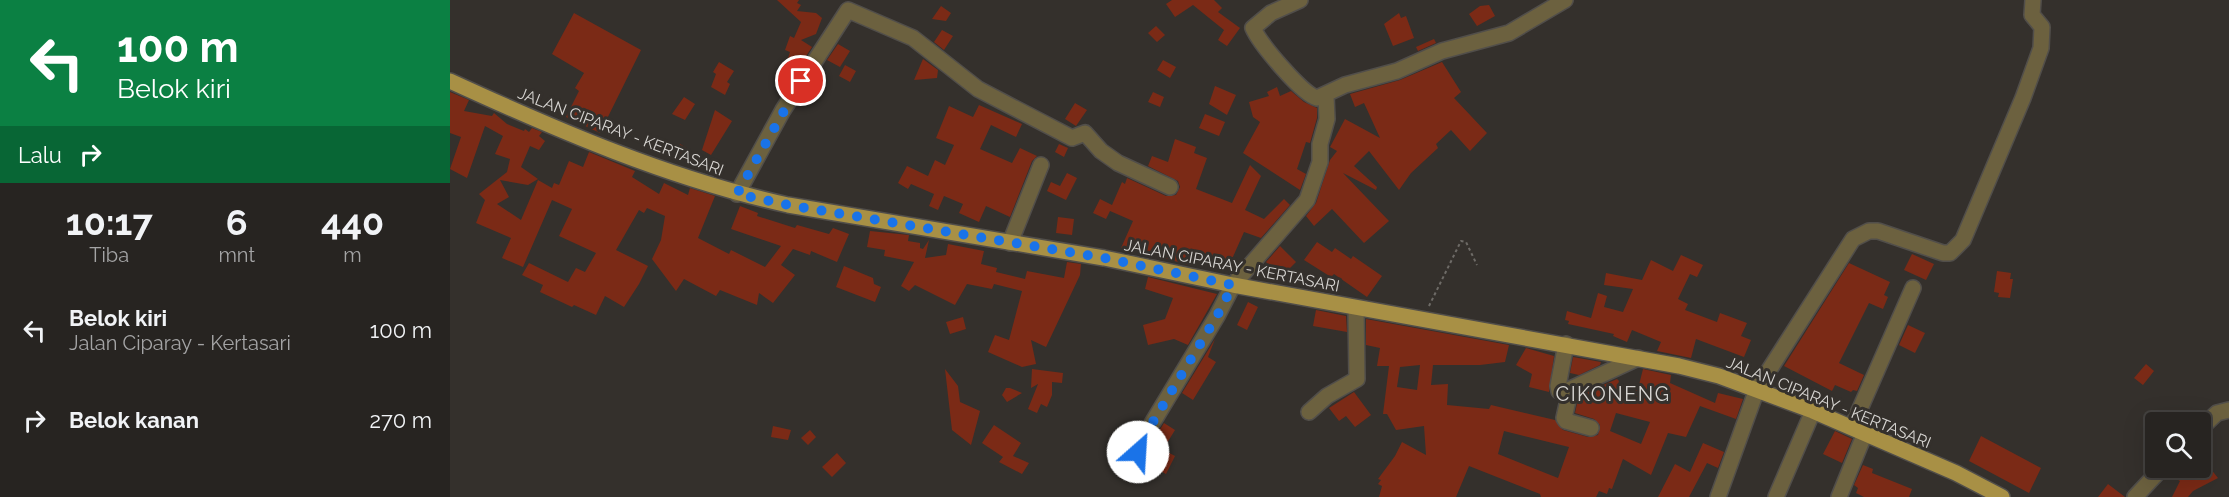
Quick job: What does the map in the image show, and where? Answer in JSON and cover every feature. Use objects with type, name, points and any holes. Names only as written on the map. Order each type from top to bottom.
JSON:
[{"type":"main road","name":"JALAN CIPARAY - KERTASARI","points":[[450,81],[609,149],[737,194],[1104,258],[1356,308],[1566,344],[1719,376],[1859,430],[1956,473],[2002,497]]},
{"type":"street","points":[[1300,0],[1272,13],[1253,28],[1264,45],[1309,95],[1317,98],[1326,96],[1345,85],[1397,71],[1442,51],[1509,33],[1565,0]]},
{"type":"street","points":[[1718,497],[1757,389],[1853,239],[1860,234],[1878,231],[1943,253],[1950,253],[1963,240],[2007,138],[2041,48],[2042,27],[2032,15],[2033,0]]},
{"type":"street","points":[[737,194],[783,110],[850,5],[913,38],[988,95],[1072,138],[1085,133],[1101,151],[1118,163],[1170,187]]},
{"type":"street","points":[[1150,460],[1138,452],[1139,445],[1217,316],[1233,285],[1307,200],[1320,162],[1320,144],[1327,119],[1326,96]]},
{"type":"street","points":[[1010,243],[1041,165]]},
{"type":"street","points":[[1839,497],[1859,430],[1913,288]]},
{"type":"street","points":[[1309,412],[1327,396],[1357,380],[1356,308]]},
{"type":"street","points":[[1566,344],[1558,391],[1570,391],[1638,358]]},
{"type":"street","points":[[1570,391],[1564,418],[1566,421],[1591,428]]},
{"type":"street","points":[[2211,419],[2217,413],[2229,410]]},
{"type":"street","points":[[1776,497],[1813,411]]},
{"type":"street","points":[[2135,497],[2153,478]]},
{"type":"path","points":[[1423,319],[1461,241],[1466,242],[1477,265]]},
{"type":"building","points":[[777,0],[799,0],[797,3],[801,5],[797,11],[816,13],[822,18],[816,34],[801,40],[812,47],[793,76],[783,73],[790,52],[785,50],[790,36],[794,38],[801,22]]},
{"type":"building","points":[[1172,0],[1214,0],[1222,8],[1218,12],[1240,28],[1227,46],[1218,40],[1224,30],[1193,5],[1175,17],[1166,4]]},
{"type":"building","points":[[1489,5],[1495,16],[1477,26],[1469,14],[1480,6]]},
{"type":"building","points":[[941,6],[951,13],[946,21],[932,19]]},
{"type":"building","points":[[574,13],[641,50],[600,133],[566,117],[579,91],[575,88],[584,73],[552,54]]},
{"type":"building","points":[[1399,13],[1401,18],[1406,16],[1414,38],[1393,46],[1384,24]]},
{"type":"building","points":[[1156,26],[1165,35],[1157,42],[1148,33]]},
{"type":"building","points":[[942,30],[953,36],[944,50],[934,42]]},
{"type":"building","points":[[1434,39],[1436,43],[1418,51],[1416,47]]},
{"type":"building","points":[[838,44],[850,51],[840,67],[827,60]]},
{"type":"building","points":[[923,59],[938,70],[937,78],[914,80]]},
{"type":"building","points":[[1163,60],[1176,67],[1170,78],[1157,70]]},
{"type":"building","points":[[719,62],[734,71],[727,82],[730,84],[725,95],[711,87],[716,74],[713,72]]},
{"type":"building","points":[[1442,62],[1461,92],[1454,98],[1487,133],[1470,151],[1451,130],[1436,144],[1438,148],[1411,173],[1399,190],[1369,151],[1354,166],[1377,187],[1376,190],[1343,173],[1389,221],[1364,243],[1332,209],[1314,226],[1306,216],[1316,203],[1330,160],[1337,151],[1330,147],[1345,119],[1380,138],[1364,103],[1355,107],[1350,94],[1400,80]]},
{"type":"building","points":[[845,65],[856,71],[850,82],[839,76]]},
{"type":"building","points":[[1215,86],[1236,95],[1227,115],[1209,104]]},
{"type":"building","points":[[1277,87],[1280,96],[1291,91],[1304,102],[1317,108],[1317,118],[1310,143],[1306,142],[1297,169],[1306,174],[1300,190],[1243,153],[1260,122],[1253,117],[1249,102],[1269,96],[1267,92]]},
{"type":"building","points":[[450,92],[469,100],[464,111],[492,116],[494,113],[507,124],[524,131],[525,129],[529,132],[532,128],[542,132],[539,136],[545,141],[539,150],[530,146],[521,167],[538,179],[528,185],[500,180],[509,197],[497,204],[521,220],[538,180],[552,188],[554,183],[559,185],[569,161],[583,167],[589,152],[635,171],[632,177],[659,194],[664,183],[688,195],[690,188],[715,196],[698,238],[729,254],[731,250],[765,267],[781,246],[731,229],[740,206],[758,213],[757,216],[795,228],[797,225],[829,234],[833,228],[849,234],[837,262],[811,251],[810,255],[793,249],[781,265],[795,275],[773,303],[759,293],[757,305],[720,290],[716,296],[684,279],[676,291],[652,259],[661,240],[665,216],[647,208],[644,213],[639,210],[616,250],[648,266],[624,307],[605,296],[596,315],[574,305],[572,307],[540,292],[543,285],[522,275],[529,263],[568,282],[576,268],[585,272],[596,253],[559,236],[572,209],[552,200],[523,267],[502,258],[511,238],[476,223],[485,200],[479,194],[507,172],[510,159],[495,154],[503,136],[485,126],[467,178],[450,169],[461,137],[450,133]]},
{"type":"building","points":[[1153,92],[1164,97],[1160,107],[1148,102]]},
{"type":"building","points":[[684,97],[695,104],[685,120],[672,114]]},
{"type":"building","points":[[1075,103],[1087,110],[1076,126],[1065,119]]},
{"type":"building","points":[[979,105],[1022,124],[1016,137],[991,125],[980,149],[1012,163],[1020,148],[1037,156],[1032,161],[1010,217],[986,206],[979,222],[959,213],[963,204],[944,196],[938,210],[929,206],[934,194],[911,184],[908,189],[898,183],[907,166],[928,176],[935,160],[945,165],[954,145],[936,138],[949,106],[973,117]]},
{"type":"building","points":[[715,110],[732,121],[711,155],[702,150]]},
{"type":"building","points":[[1205,114],[1225,122],[1219,136],[1199,128]]},
{"type":"building","points":[[1175,139],[1196,147],[1194,153],[1207,158],[1196,189],[1232,203],[1250,165],[1261,176],[1245,210],[1264,219],[1284,199],[1290,205],[1261,238],[1244,232],[1228,268],[1197,256],[1192,266],[1121,248],[1133,221],[1110,211],[1106,219],[1093,213],[1100,199],[1112,205],[1122,182],[1125,184],[1127,178],[1166,196],[1176,195],[1180,187],[1178,181],[1148,166],[1152,156],[1168,162]]},
{"type":"building","points":[[680,144],[688,149],[681,161],[673,157]]},
{"type":"building","points":[[1059,144],[1068,148],[1064,157],[1055,152]]},
{"type":"building","points":[[1067,173],[1077,178],[1066,200],[1047,191],[1051,182],[1060,186]]},
{"type":"building","points":[[1058,217],[1074,219],[1072,235],[1056,233]]},
{"type":"building","points":[[870,231],[909,235],[908,241],[920,243],[920,248],[923,249],[929,240],[925,258],[946,255],[948,244],[984,251],[981,264],[997,268],[996,272],[1025,279],[1027,271],[1064,278],[1067,262],[1081,264],[1080,275],[1046,347],[1031,340],[1036,364],[1022,367],[988,352],[995,335],[1009,340],[1022,291],[994,284],[992,289],[967,284],[955,305],[915,285],[909,291],[901,286],[914,262],[884,256],[885,250],[867,247]]},
{"type":"building","points":[[1317,242],[1332,252],[1335,248],[1351,259],[1353,256],[1382,276],[1367,297],[1334,274],[1331,277],[1304,260]]},
{"type":"building","points":[[1280,246],[1296,262],[1287,271],[1282,266],[1276,272],[1266,262]]},
{"type":"building","points":[[1912,254],[1934,264],[1926,280],[1904,270]]},
{"type":"building","points":[[1681,255],[1703,265],[1697,277],[1690,274],[1678,299],[1688,304],[1685,310],[1717,322],[1720,313],[1747,323],[1741,336],[1751,340],[1744,357],[1696,339],[1691,358],[1657,351],[1661,342],[1632,330],[1627,342],[1613,336],[1614,334],[1568,324],[1569,321],[1565,320],[1567,311],[1591,318],[1598,293],[1607,296],[1604,307],[1623,312],[1633,289],[1604,285],[1606,273],[1642,280],[1651,260],[1673,271]]},
{"type":"building","points":[[1849,263],[1890,282],[1884,295],[1888,297],[1883,309],[1869,303],[1839,363],[1864,375],[1857,391],[1851,392],[1835,385],[1832,391],[1784,366]]},
{"type":"building","points":[[844,266],[873,278],[874,284],[881,287],[875,302],[836,287]]},
{"type":"building","points":[[1997,271],[2011,273],[2010,279],[2013,279],[2010,298],[1998,297],[1999,293],[1994,292]]},
{"type":"building","points":[[1148,277],[1217,294],[1188,345],[1174,339],[1148,345],[1143,325],[1165,319],[1173,298],[1145,289]]},
{"type":"building","points":[[1248,302],[1258,307],[1247,330],[1237,325]]},
{"type":"building","points":[[1316,310],[1346,316],[1347,332],[1313,326]]},
{"type":"building","points":[[963,317],[966,329],[950,334],[946,322]]},
{"type":"building","points":[[1366,319],[1509,345],[1505,362],[1480,365],[1433,365],[1431,385],[1448,384],[1447,405],[1489,409],[1491,405],[1555,420],[1563,430],[1588,437],[1598,435],[1600,425],[1594,419],[1575,413],[1578,399],[1583,401],[1585,393],[1617,379],[1618,384],[1638,389],[1643,369],[1671,375],[1670,383],[1715,403],[1718,393],[1743,399],[1736,419],[1700,406],[1686,437],[1668,433],[1651,475],[1623,459],[1612,489],[1609,488],[1607,494],[1599,491],[1596,497],[1541,497],[1540,494],[1469,466],[1456,497],[1379,497],[1382,486],[1378,484],[1381,480],[1378,479],[1402,442],[1426,455],[1424,426],[1396,430],[1387,414],[1383,414],[1389,366],[1377,366],[1380,348],[1366,345]],"holes":[[[1420,365],[1417,390],[1397,387],[1400,367]],[[1616,413],[1650,422],[1641,444],[1610,431]],[[1504,431],[1569,447],[1558,478],[1498,454]]]},
{"type":"building","points":[[1908,325],[1925,333],[1915,353],[1899,345]]},
{"type":"building","points":[[1215,339],[1208,357],[1216,362],[1193,400],[1182,393]]},
{"type":"building","points":[[1526,348],[1554,356],[1549,392],[1529,387],[1532,374],[1516,365]]},
{"type":"building","points":[[1573,357],[1601,362],[1600,365],[1579,375],[1570,373]]},
{"type":"building","points":[[2146,364],[2154,371],[2143,385],[2134,378]]},
{"type":"building","points":[[945,369],[958,386],[960,402],[980,411],[971,445],[952,430]]},
{"type":"building","points":[[1032,369],[1063,373],[1062,383],[1052,382],[1052,395],[1047,407],[1041,404],[1037,413],[1028,409],[1038,384],[1031,388]]},
{"type":"building","points":[[1006,388],[1022,393],[1007,402],[1002,395]]},
{"type":"building","points":[[1354,392],[1371,415],[1355,427],[1346,416],[1339,421],[1329,408]]},
{"type":"building","points":[[1164,423],[1175,430],[1164,448],[1152,442]]},
{"type":"building","points":[[994,425],[1021,443],[1013,456],[1029,463],[1022,474],[999,462],[1003,457],[982,443]]},
{"type":"building","points":[[773,426],[791,430],[788,440],[771,437]]},
{"type":"building","points":[[810,430],[816,437],[808,445],[801,438]]},
{"type":"building","points":[[1835,431],[1852,439],[1842,463],[1823,454]]},
{"type":"building","points":[[1981,436],[2041,468],[2029,493],[1969,461]]},
{"type":"building","points":[[1703,443],[1724,452],[1718,468],[1707,463],[1689,497],[1658,497],[1675,464],[1690,472]]},
{"type":"building","points":[[1160,448],[1175,456],[1166,474],[1155,468],[1160,461],[1157,454]]},
{"type":"building","points":[[837,453],[846,463],[832,477],[822,467]]},
{"type":"building","points":[[1863,465],[1873,469],[1872,473],[1912,489],[1909,497],[1864,497],[1856,493],[1858,488],[1854,485]]},
{"type":"building","points":[[2211,469],[2218,478],[2193,491],[2188,497],[2172,497],[2180,481],[2174,478],[2211,478]]},
{"type":"building","points":[[2108,484],[2125,497],[2098,497]]},
{"type":"district","name":"CIKONENG","points":[[1613,394]]},
{"type":"route","points":[[801,81],[737,194],[788,205],[1104,258],[1233,285],[1212,326],[1206,332],[1139,445],[1138,452]]}]
